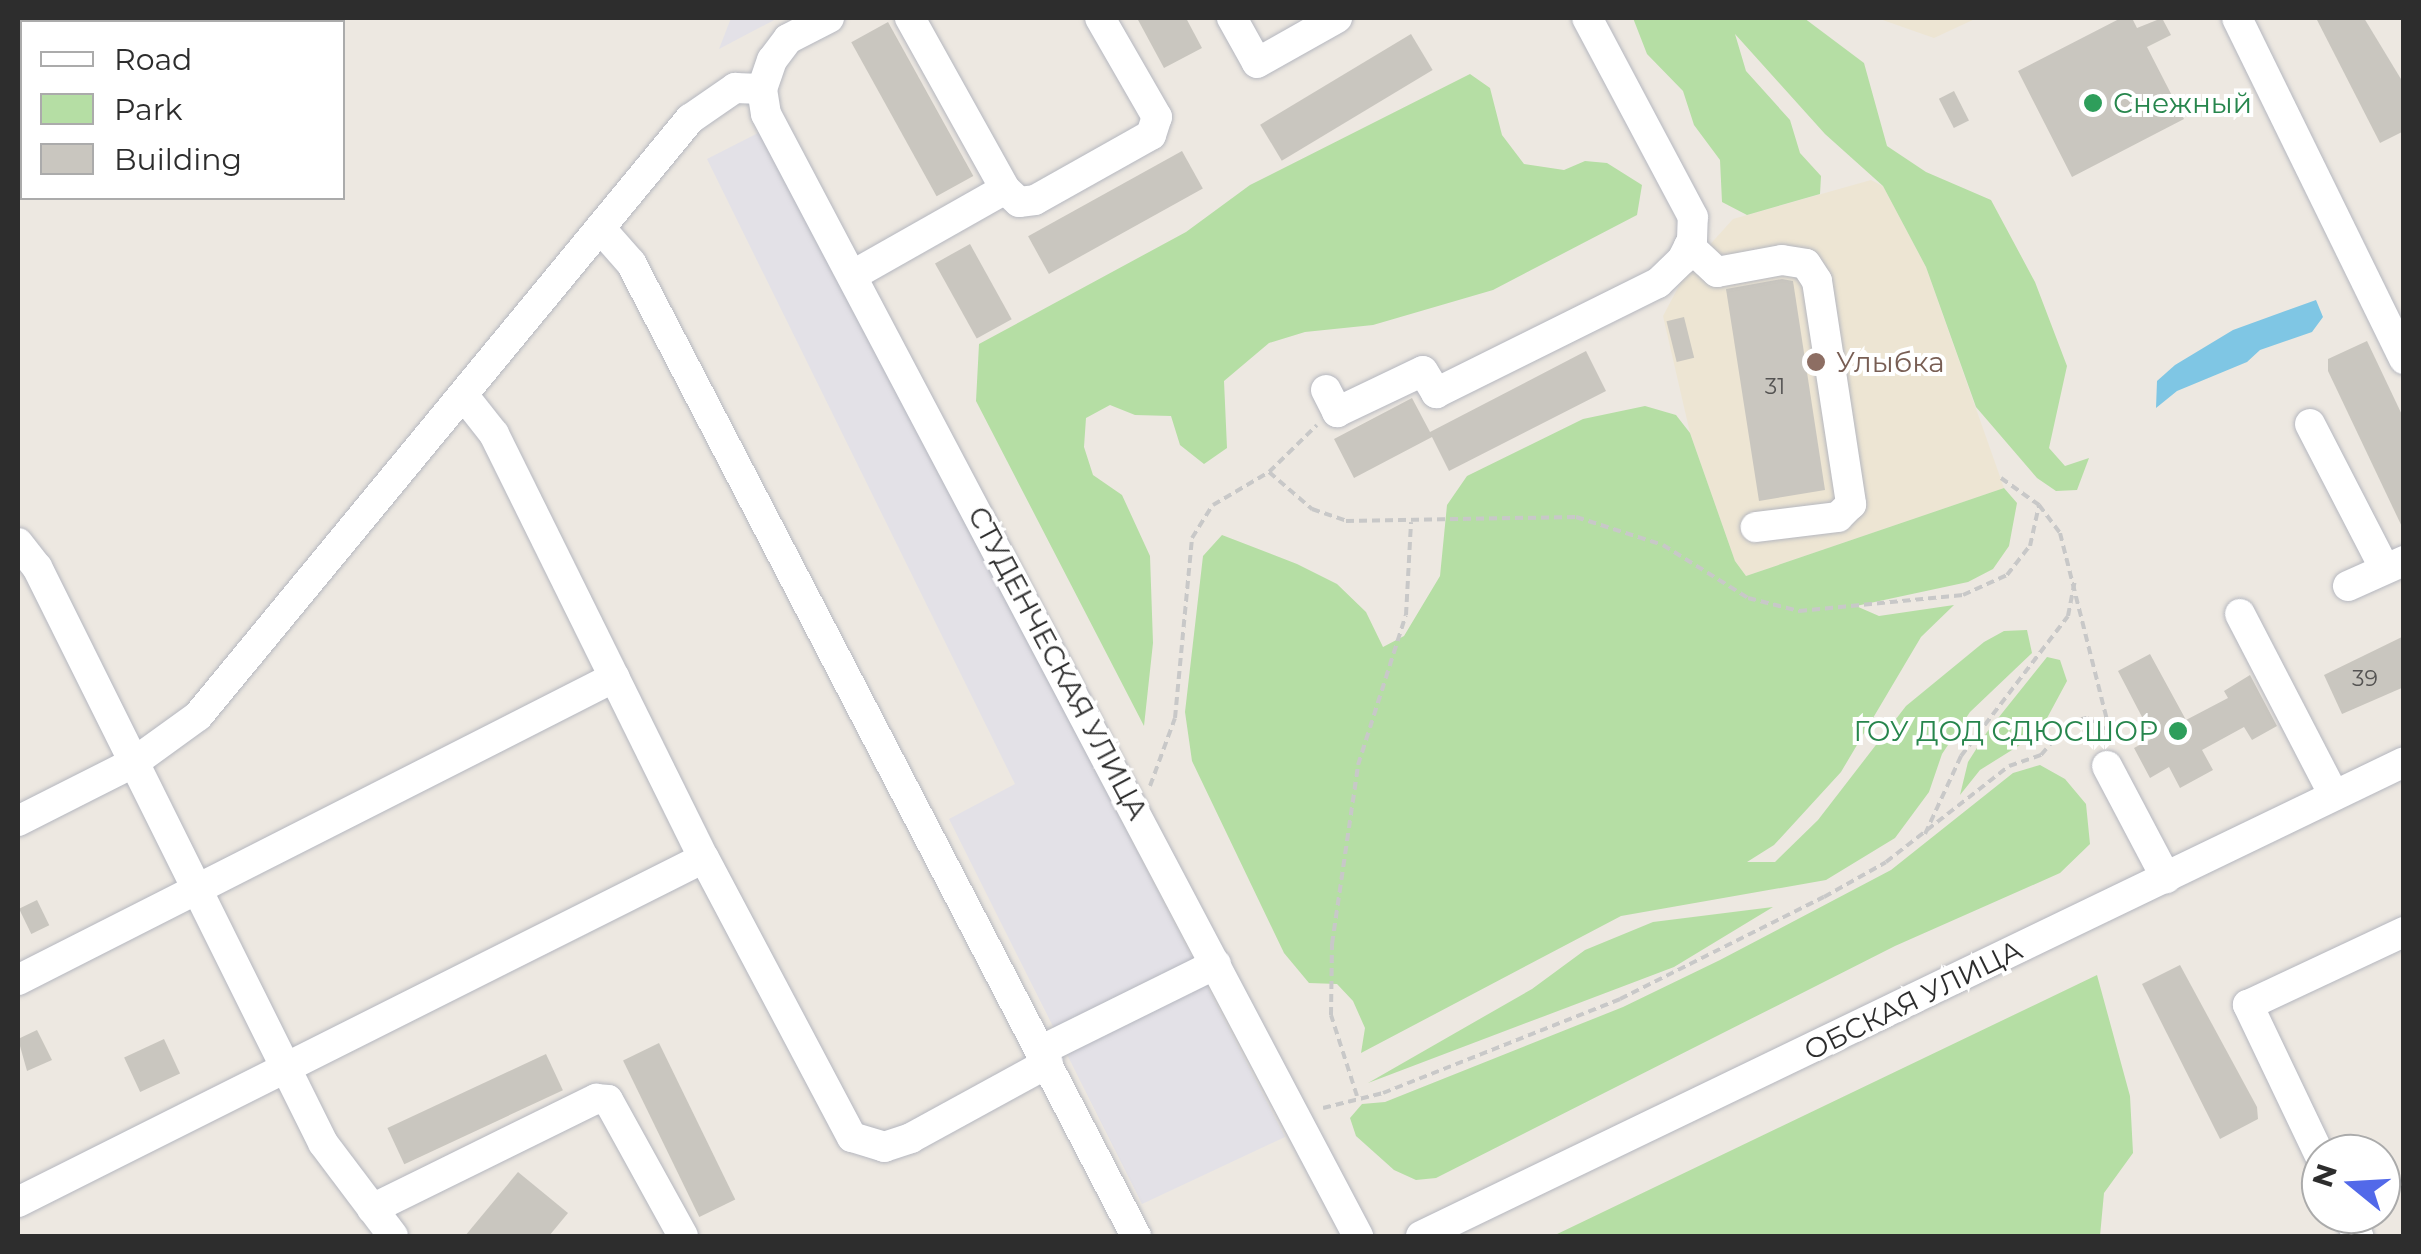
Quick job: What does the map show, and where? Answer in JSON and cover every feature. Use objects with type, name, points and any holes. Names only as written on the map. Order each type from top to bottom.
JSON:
[{"type":"street","points":[[18,821],[133,763],[198,716],[711,100],[735,88],[762,89],[788,39],[830,18]]},
{"type":"street","points":[[910,18],[1004,189],[1019,202],[1034,200],[1152,135],[1157,117],[1100,18]]},
{"type":"street","points":[[1232,18],[1257,63],[1337,18]]},
{"type":"street","points":[[1331,401],[1424,371],[1436,392],[1658,283],[1689,246],[1693,218],[1587,18]]},
{"type":"street","points":[[2238,18],[2404,359]]},
{"type":"street","name":"СТУДЕНЧЕСКАЯ УЛИЦА","points":[[762,89],[774,130],[855,274],[1358,1236]]},
{"type":"street","points":[[855,274],[1004,189]]},
{"type":"street","points":[[601,229],[631,263],[1136,1236]]},
{"type":"street","points":[[1689,246],[1716,272],[1782,260],[1806,264],[1817,281],[1850,504],[1838,516],[1756,526]]},
{"type":"street","points":[[464,396],[494,434],[704,858],[852,1137],[884,1147],[911,1138],[1045,1056],[1216,964]]},
{"type":"street","points":[[2310,424],[2394,565],[2348,586]]},
{"type":"street","points":[[18,542],[37,567],[196,894],[323,1143],[393,1236]]},
{"type":"street","points":[[2240,614],[2334,795]]},
{"type":"street","points":[[18,980],[196,894],[615,677]]},
{"type":"street","name":"ОБСКАЯ УЛИЦА","points":[[1422,1236],[2404,762]]},
{"type":"street","points":[[2108,766],[2166,878]]},
{"type":"street","points":[[18,1202],[288,1071],[704,858]]},
{"type":"street","points":[[2310,1134],[2248,1005],[2404,932]]},
{"type":"street","points":[[372,1209],[596,1099],[608,1100],[683,1236]]},
{"type":"path","points":[[1136,812],[1175,718],[1192,538],[1213,505],[1270,472],[1331,401]]},
{"type":"path","points":[[1270,472],[1312,509],[1346,521],[1576,517],[1663,546],[1748,598],[1800,610],[1845,611],[1963,595],[2007,575],[2030,546],[2038,504]]},
{"type":"path","points":[[2001,478],[2038,504],[2060,533],[2110,732],[2108,766]]},
{"type":"path","points":[[1358,1096],[1331,1015],[1332,944],[1358,765],[1406,615],[1411,522]]},
{"type":"path","points":[[1925,834],[1961,756],[2068,616],[2075,581]]},
{"type":"path","points":[[1296,1118],[1358,1096],[1383,1093],[1620,999],[1824,897],[1925,834],[2009,766],[2041,755],[2069,722],[2087,718],[2110,732]]},
{"type":"shaded area","points":[[731,18],[778,18],[719,49]]},
{"type":"shaded area","points":[[1877,18],[1977,18],[1934,38]]},
{"type":"shaded area","points":[[764,130],[1285,1137],[1142,1204],[949,819],[1015,784],[707,159]]},
{"type":"shaded area","name":"Улыбка","points":[[1871,180],[1883,186],[1926,267],[2004,488],[1746,576],[1735,561],[1690,433],[1663,316],[1688,269],[1733,219]]},
{"type":"green space","points":[[1633,18],[1804,18],[1864,63],[1887,146],[1926,172],[1991,200],[2035,282],[2067,366],[2049,448],[2065,466],[2089,458],[2077,490],[2056,491],[2037,478],[1976,407],[1926,267],[1883,186],[1825,134],[1735,34],[1746,71],[1790,120],[1800,153],[1821,176],[1820,194],[1747,215],[1722,202],[1720,160],[1694,125],[1683,91],[1647,54]]},
{"type":"green space","points":[[1470,74],[1490,88],[1502,135],[1524,164],[1564,170],[1585,161],[1607,163],[1642,185],[1637,215],[1493,290],[1373,325],[1305,332],[1269,343],[1224,381],[1227,448],[1204,464],[1180,445],[1171,416],[1135,415],[1110,405],[1086,418],[1084,447],[1093,475],[1122,495],[1150,556],[1153,643],[1144,726],[976,401],[979,344],[1186,232],[1250,185]]},
{"type":"green space","points":[[1645,406],[1676,415],[1690,433],[1735,561],[1746,576],[2004,488],[2017,503],[2009,546],[1993,569],[1968,582],[1856,606],[1879,616],[1954,605],[1921,637],[1841,772],[1774,845],[1747,862],[1775,862],[1818,820],[1906,706],[1984,642],[2004,631],[2027,630],[2032,653],[1970,712],[1942,754],[1929,792],[1895,838],[1826,880],[1621,916],[1361,1053],[1365,1028],[1353,1001],[1337,984],[1309,983],[1284,953],[1192,761],[1185,712],[1203,556],[1222,535],[1337,584],[1366,612],[1383,647],[1404,636],[1440,576],[1447,505],[1467,476],[1583,419]]},
{"type":"green space","points":[[2047,657],[2060,660],[2067,681],[2039,733],[1980,770],[1960,795],[1968,762]]},
{"type":"green space","points":[[2040,765],[2065,779],[2086,804],[2090,844],[2060,873],[1895,946],[1436,1178],[1416,1180],[1394,1170],[1356,1136],[1350,1118],[1362,1104],[1385,1102],[1623,1007],[1720,960],[1891,870],[2013,773]]},
{"type":"green space","points":[[1773,907],[1674,967],[1368,1083],[1532,989],[1585,950],[1653,922]]},
{"type":"green space","points":[[2097,975],[2130,1096],[2133,1153],[2104,1193],[2100,1236],[1553,1236]]},
{"type":"water","points":[[2316,300],[2323,317],[2312,332],[2260,350],[2247,362],[2177,391],[2156,408],[2157,381],[2175,365],[2233,330]]},
{"type":"building","points":[[1137,18],[1186,18],[1202,48],[1164,68]]},
{"type":"building","points":[[2121,18],[2132,18],[2137,28],[2162,18],[2171,35],[2147,47],[2184,119],[2072,177],[2018,71]]},
{"type":"building","points":[[2316,18],[2364,18],[2404,84],[2404,131],[2380,143]]},
{"type":"building","points":[[888,22],[973,176],[937,196],[851,42]]},
{"type":"building","points":[[1411,34],[1433,70],[1282,161],[1260,125]]},
{"type":"building","points":[[1954,91],[1969,120],[1954,128],[1939,99]]},
{"type":"building","points":[[1182,151],[1203,189],[1049,274],[1028,236]]},
{"type":"building","points":[[970,244],[1012,319],[977,339],[935,263]]},
{"type":"building","points":[[1782,279],[1793,281],[1825,490],[1759,501],[1726,289]]},
{"type":"building","points":[[1684,317],[1694,358],[1677,362],[1667,321]]},
{"type":"building","points":[[2367,341],[2404,419],[2404,531],[2328,371],[2328,359]]},
{"type":"building","points":[[1586,351],[1606,391],[1449,471],[1432,437],[1354,478],[1334,439],[1412,398],[1430,432]]},
{"type":"building","points":[[2404,636],[2404,687],[2342,714],[2324,675]]},
{"type":"building","points":[[2150,654],[2186,720],[2228,698],[2224,691],[2250,675],[2277,726],[2252,740],[2244,727],[2202,750],[2213,770],[2180,788],[2169,767],[2150,778],[2134,748],[2153,738],[2118,671]]},
{"type":"building","points":[[37,900],[49,925],[31,934],[19,909]]},
{"type":"building","points":[[2180,965],[2257,1107],[2258,1119],[2220,1139],[2142,984]]},
{"type":"building","points":[[37,1030],[52,1060],[27,1071],[18,1039]]},
{"type":"building","points":[[164,1039],[180,1073],[140,1092],[124,1058]]},
{"type":"building","points":[[659,1043],[735,1199],[699,1217],[623,1061]]},
{"type":"building","points":[[546,1054],[563,1090],[404,1164],[387,1128]]},
{"type":"building","points":[[518,1172],[568,1213],[549,1236],[465,1236]]},
{"type":"place","name":"Снежный","points":[[2093,103]]},
{"type":"place","name":"Улыбка","points":[[1816,362]]},
{"type":"place","name":"ГОУ ДОД СДЮСШОР","points":[[2178,731]]}]
